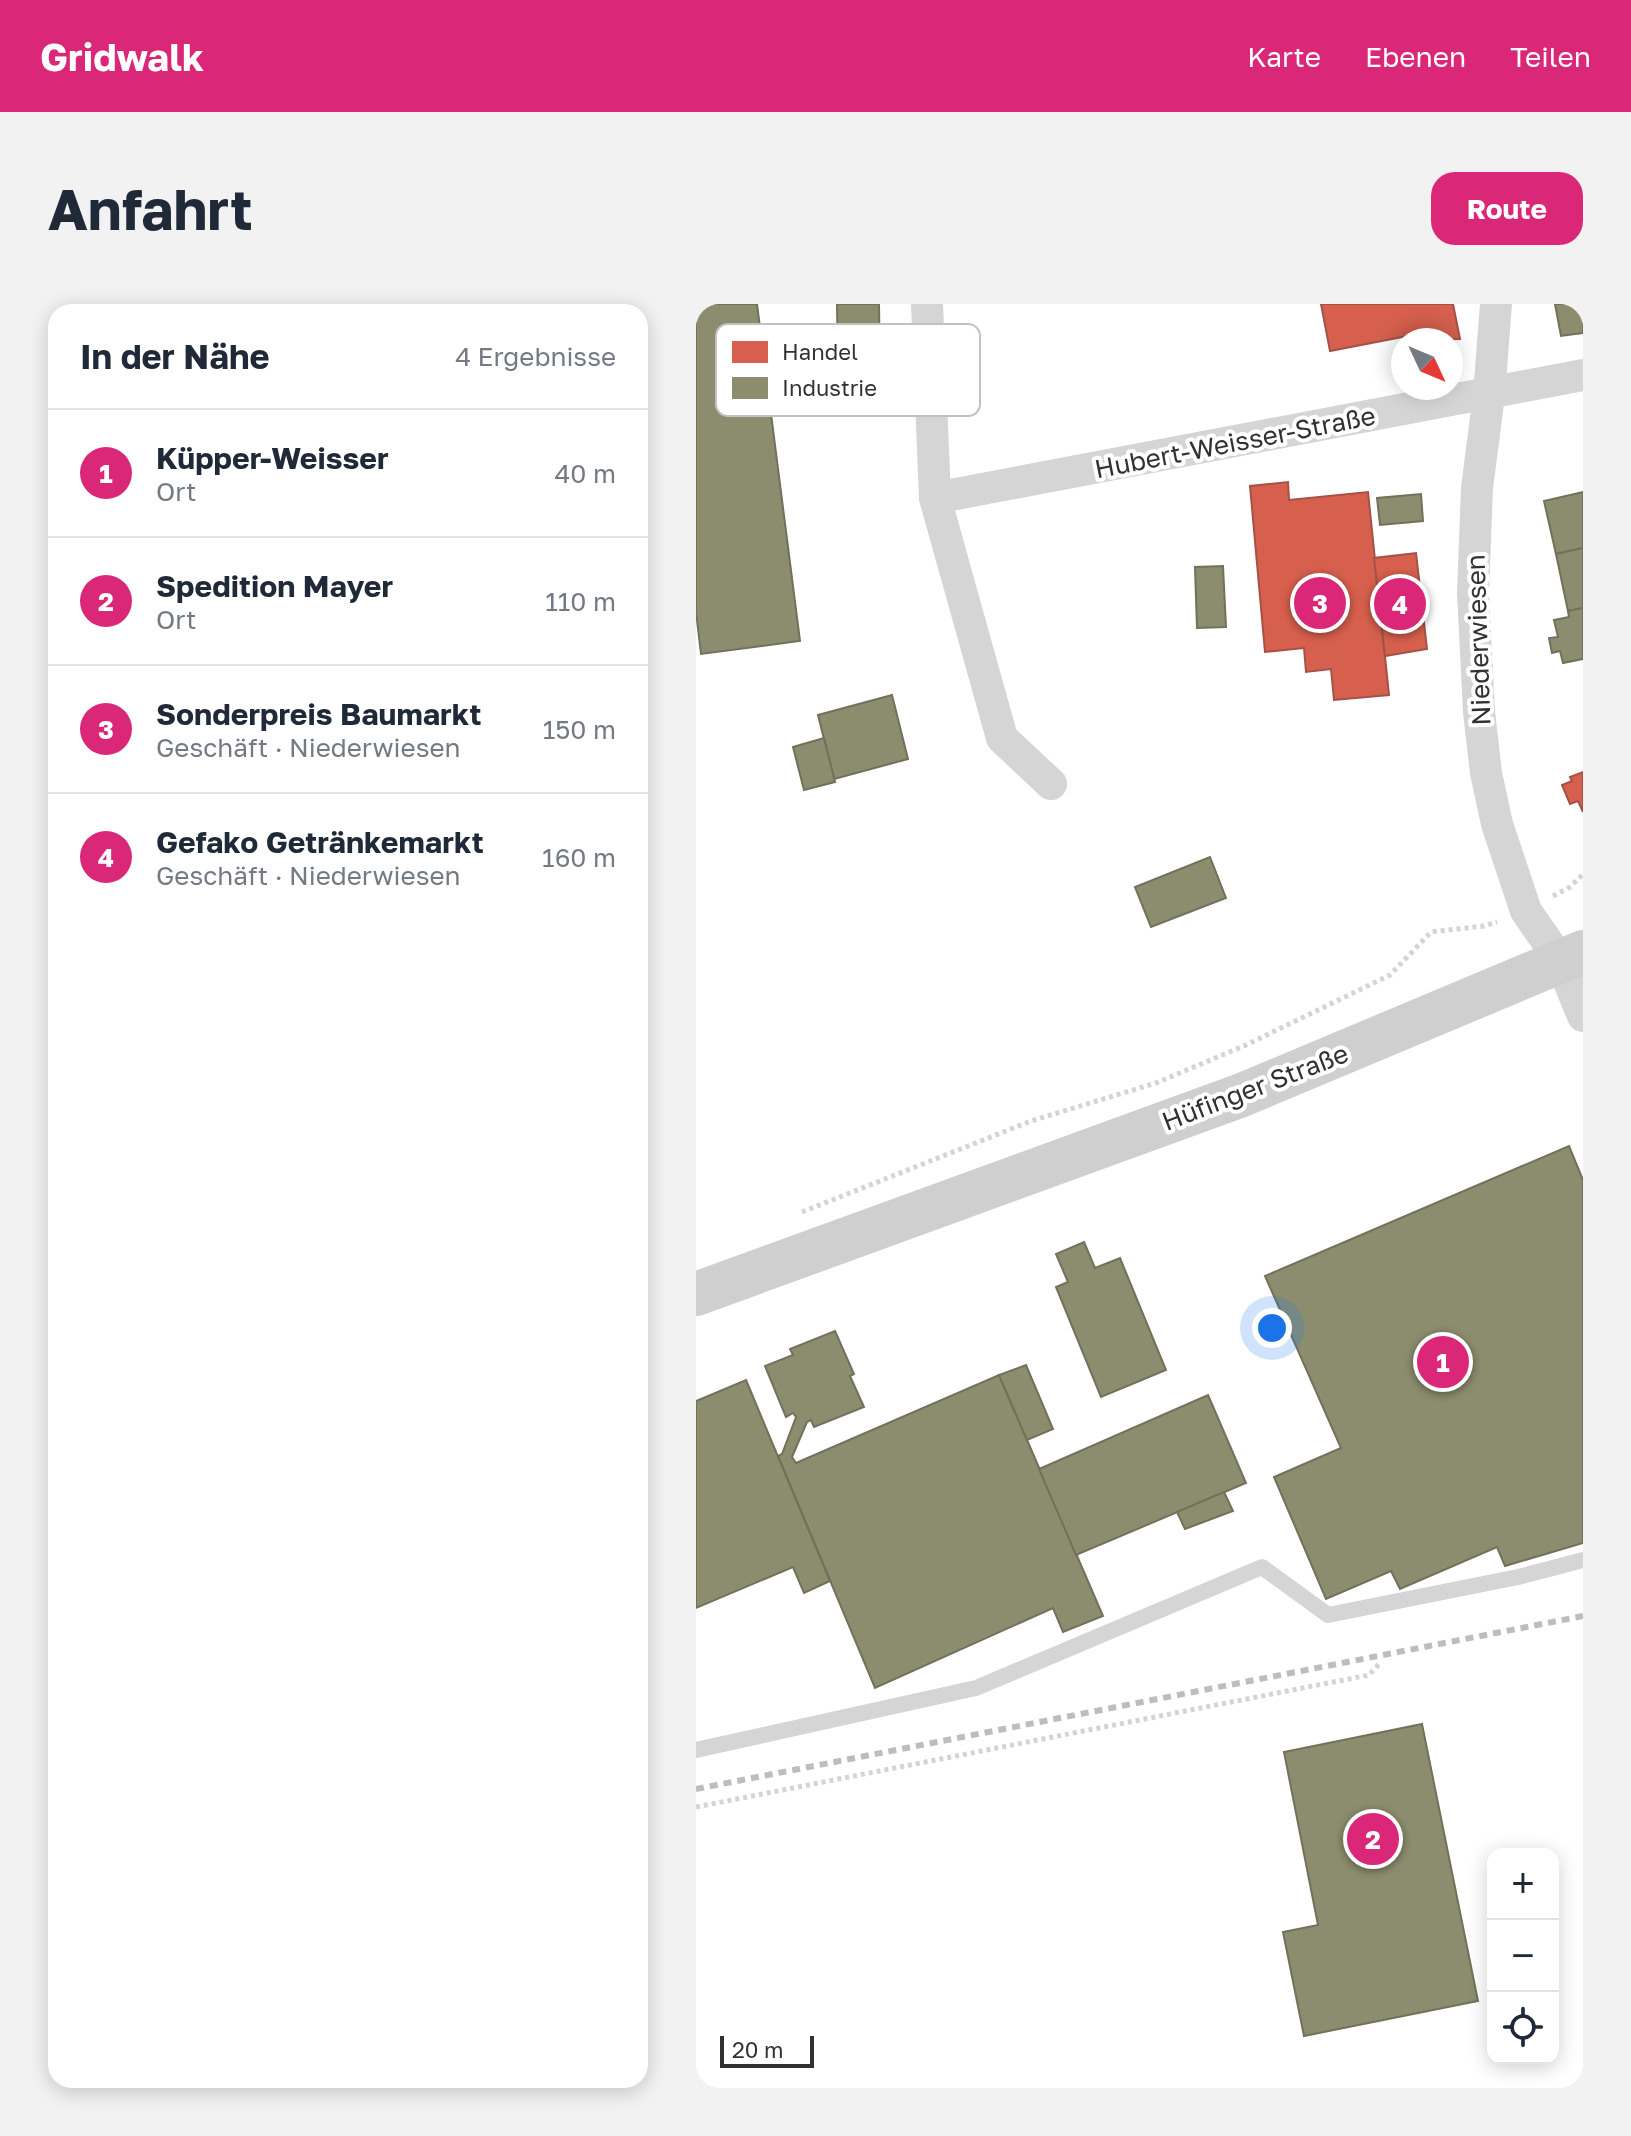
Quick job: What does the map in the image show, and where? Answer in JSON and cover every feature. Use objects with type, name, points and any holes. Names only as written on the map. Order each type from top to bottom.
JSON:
[{"type":"main road","name":"Hüfinger Straße","points":[[696,1294],[1242,1095],[1572,956]]},
{"type":"street","points":[[927,304],[928,324]]},
{"type":"street","name":"Niederwiesen","points":[[1496,304],[1477,488],[1473,593],[1479,712],[1486,773],[1497,824],[1526,911],[1572,956],[1583,1016]]},
{"type":"street","name":"Hubert-Weisser-Straße","points":[[935,498],[1583,375]]},
{"type":"street","points":[[932,416],[935,498],[1002,738],[1051,784]]},
{"type":"lane","points":[[696,1750],[976,1688],[1262,1567],[1328,1615],[1518,1577],[1583,1560]]},
{"type":"path","points":[[798,1213],[1031,1121],[1156,1083],[1246,1045],[1390,975],[1431,932],[1484,926],[1526,911]]},
{"type":"path","points":[[696,1807],[1369,1675],[1380,1663]]},
{"type":"building: Handel","points":[[1321,304],[1453,304],[1458,328],[1391,328],[1391,339],[1330,351]]},
{"type":"building: Handel","points":[[1288,482],[1289,500],[1368,492],[1389,695],[1334,700],[1331,669],[1306,672],[1304,648],[1265,652],[1250,486]]},
{"type":"building: Handel","points":[[1416,553],[1427,649],[1385,656],[1374,558]]},
{"type":"building: Handel","points":[[1583,772],[1583,812],[1578,801],[1570,804],[1562,785],[1572,781],[1570,777]]},
{"type":"building: Industrie","points":[[696,304],[757,304],[760,324],[716,324],[716,416],[771,416],[800,641],[701,654],[696,612]]},
{"type":"building: Industrie","points":[[837,304],[879,304],[879,324],[837,324]]},
{"type":"building: Industrie","points":[[1555,304],[1583,304],[1583,333],[1561,336]]},
{"type":"building: Industrie","points":[[1583,492],[1583,548],[1556,554],[1544,501]]},
{"type":"building: Industrie","points":[[1421,494],[1423,521],[1380,525],[1377,498]]},
{"type":"building: Industrie","points":[[1583,548],[1583,608],[1568,611],[1556,554]]},
{"type":"building: Industrie","points":[[1223,566],[1226,627],[1197,628],[1195,567]]},
{"type":"building: Industrie","points":[[1583,608],[1583,659],[1563,663],[1560,651],[1552,653],[1549,638],[1558,637],[1554,620],[1569,617],[1568,611]]},
{"type":"building: Industrie","points":[[892,695],[908,759],[834,779],[818,715]]},
{"type":"building: Industrie","points":[[824,738],[835,782],[804,790],[793,747]]},
{"type":"building: Industrie","points":[[1210,857],[1226,898],[1151,927],[1135,887]]},
{"type":"building: Industrie","points":[[1569,1146],[1583,1180],[1583,1543],[1505,1566],[1497,1547],[1400,1589],[1391,1571],[1326,1599],[1274,1477],[1341,1448],[1265,1276]]},
{"type":"building: Industrie","points":[[1084,1242],[1095,1268],[1120,1258],[1166,1370],[1101,1397],[1056,1287],[1068,1282],[1056,1254]]},
{"type":"building: Industrie","points":[[835,1331],[854,1374],[850,1376],[864,1407],[814,1427],[811,1420],[807,1422],[792,1457],[796,1463],[999,1375],[1103,1616],[1063,1632],[1053,1608],[875,1688],[778,1456],[782,1454],[796,1417],[793,1413],[786,1417],[765,1366],[793,1355],[790,1349]]},
{"type":"building: Industrie","points":[[1026,1365],[1053,1429],[1027,1440],[999,1375]]},
{"type":"building: Industrie","points":[[746,1380],[830,1581],[804,1593],[793,1567],[696,1608],[696,1401]]},
{"type":"building: Industrie","points":[[1208,1395],[1246,1483],[1076,1555],[1039,1469]]},
{"type":"building: Industrie","points":[[1224,1492],[1233,1511],[1185,1529],[1177,1512]]},
{"type":"building: Industrie","points":[[1422,1724],[1478,2001],[1304,2036],[1283,1932],[1318,1925],[1284,1752]]},
{"type":"railway","points":[[696,1789],[1583,1616]]},
{"type":"place","name":"Sonderpreis Baumarkt","points":[[1320,603]]},
{"type":"place","name":"Gefako Getränkemarkt","points":[[1400,604]]},
{"type":"place","name":"Küpper-Weisser","points":[[1443,1362]]},
{"type":"place","name":"Spedition Mayer","points":[[1373,1839]]}]
